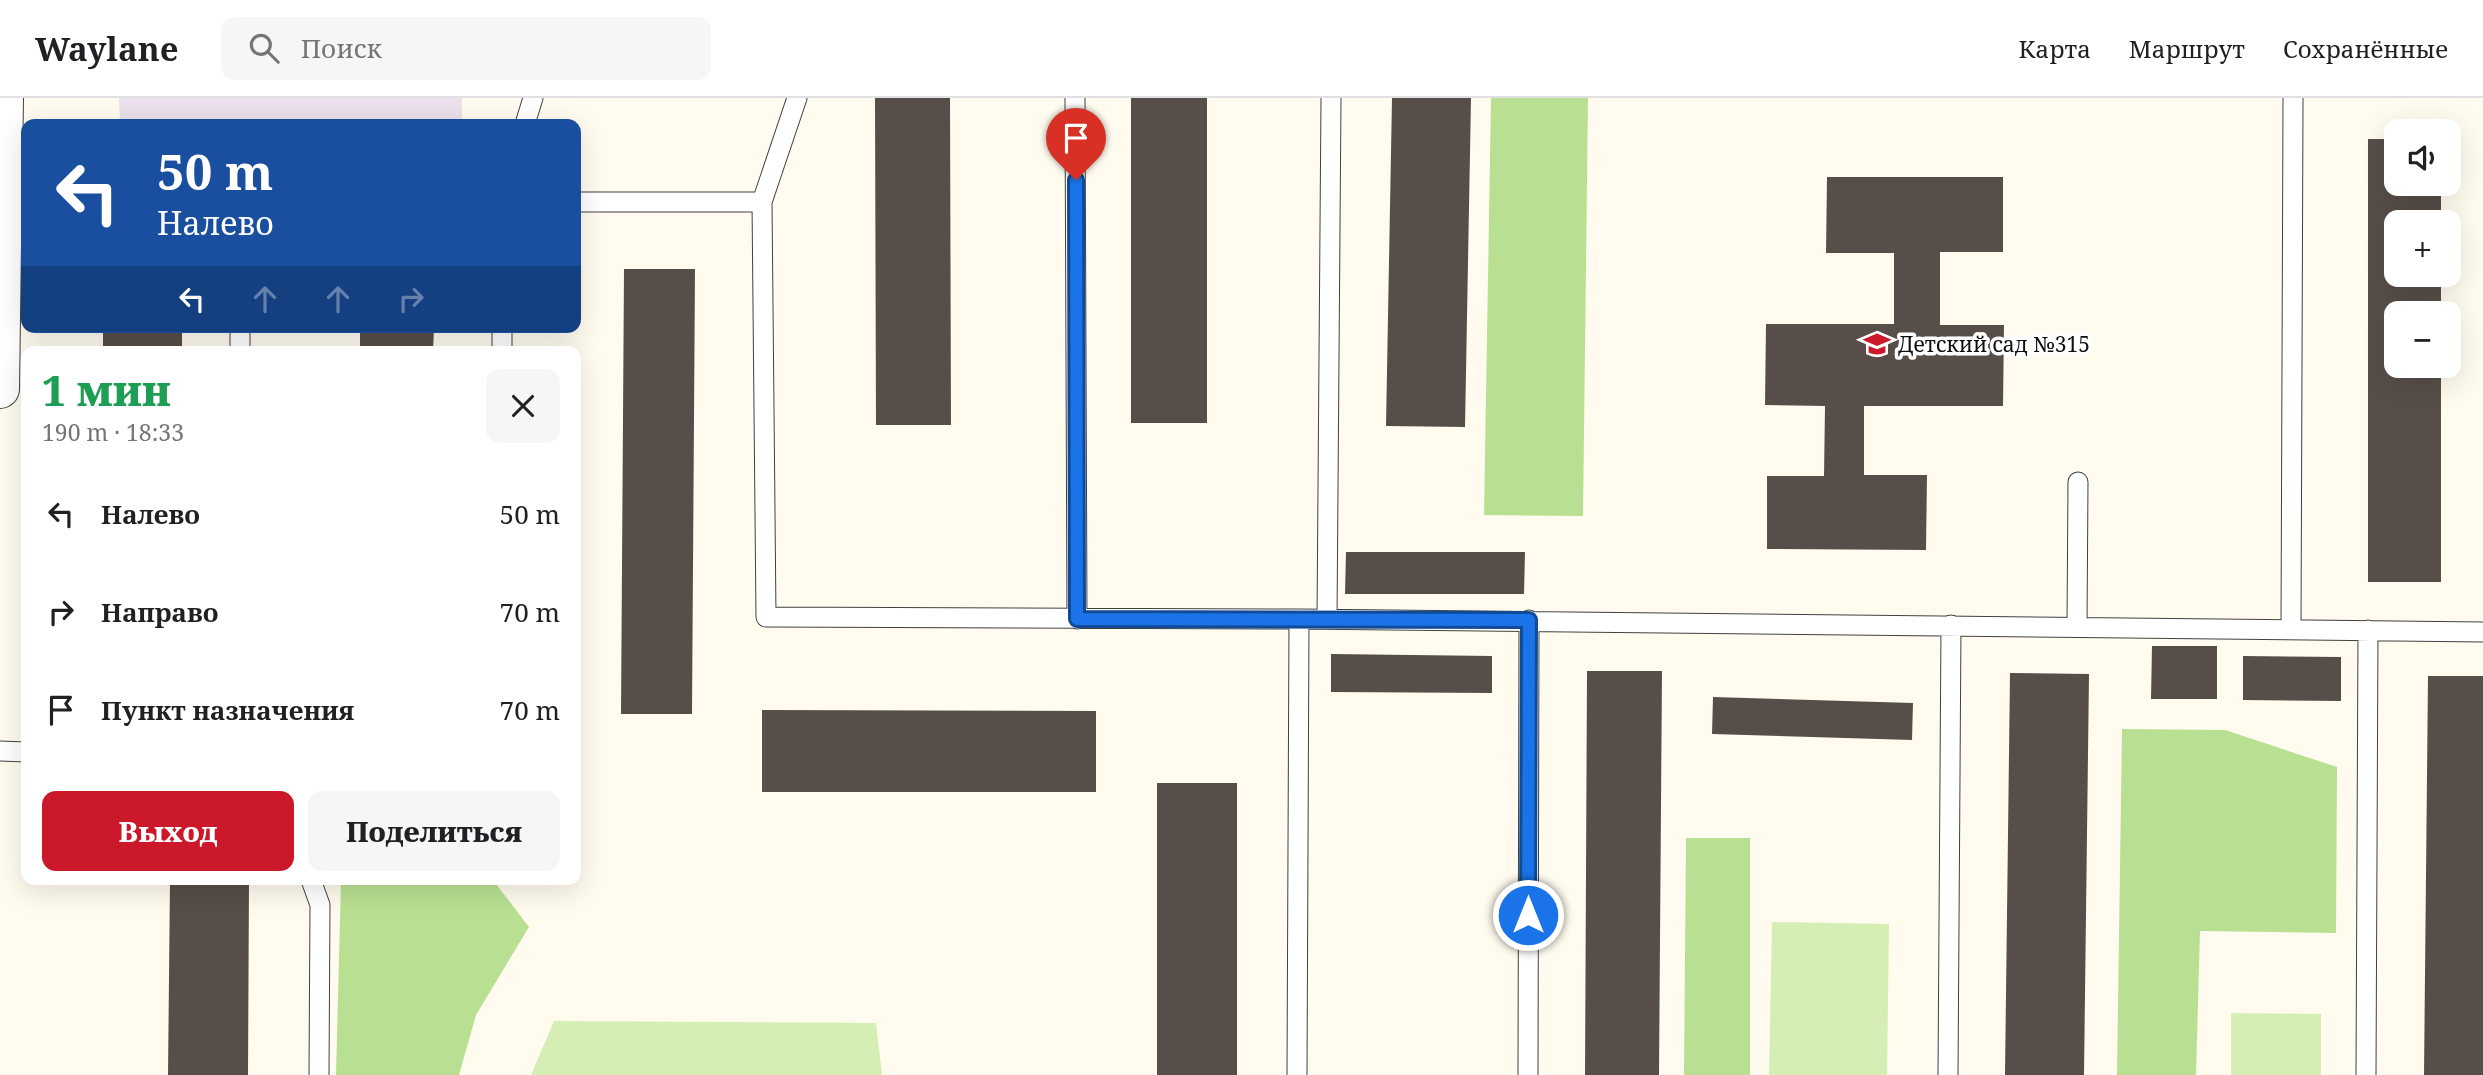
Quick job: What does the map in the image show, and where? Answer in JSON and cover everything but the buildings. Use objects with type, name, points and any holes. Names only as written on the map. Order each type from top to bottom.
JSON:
[{"type":"street","points":[[0,388],[15,206],[4,98]]},
{"type":"lane","points":[[527,119],[533,98]]},
{"type":"lane","points":[[797,98],[762,202],[766,617],[1529,620],[2483,632]]},
{"type":"lane","points":[[1075,98],[1077,619]]},
{"type":"lane","points":[[1326,619],[1331,98]]},
{"type":"lane","points":[[2291,629],[2293,100]]},
{"type":"lane","points":[[581,202],[762,202]]},
{"type":"lane","points":[[2077,626],[2078,482]]},
{"type":"lane","points":[[1297,1075],[1299,619]]},
{"type":"lane","points":[[1528,1075],[1529,620]]},
{"type":"lane","points":[[1948,1075],[1951,625]]},
{"type":"lane","points":[[2366,1075],[2368,630]]},
{"type":"lane","points":[[0,751],[21,752]]},
{"type":"lane","points":[[313,885],[320,905],[319,1075]]},
{"type":"shaded area","points":[[119,98],[462,98],[462,119],[120,119]]},
{"type":"green space","points":[[1491,98],[1588,98],[1583,516],[1484,515]]},
{"type":"green space","points":[[2122,729],[2225,730],[2337,767],[2336,933],[2200,931],[2196,1075],[2117,1075]]},
{"type":"green space","points":[[1686,838],[1750,838],[1750,1075],[1684,1075]]},
{"type":"green space","points":[[341,885],[497,885],[529,927],[476,1015],[459,1075],[336,1075]]},
{"type":"green space","points":[[1772,922],[1889,924],[1887,1075],[1769,1075]]},
{"type":"green space","points":[[2231,1013],[2321,1014],[2321,1075],[2231,1075]]},
{"type":"green space","points":[[554,1021],[876,1023],[882,1075],[531,1075]]},
{"type":"place","name":"Детский сад №315","points":[[1877,344]]},
{"type":"route","points":[[1076,180],[1077,619],[1529,620],[1528,915]]}]
